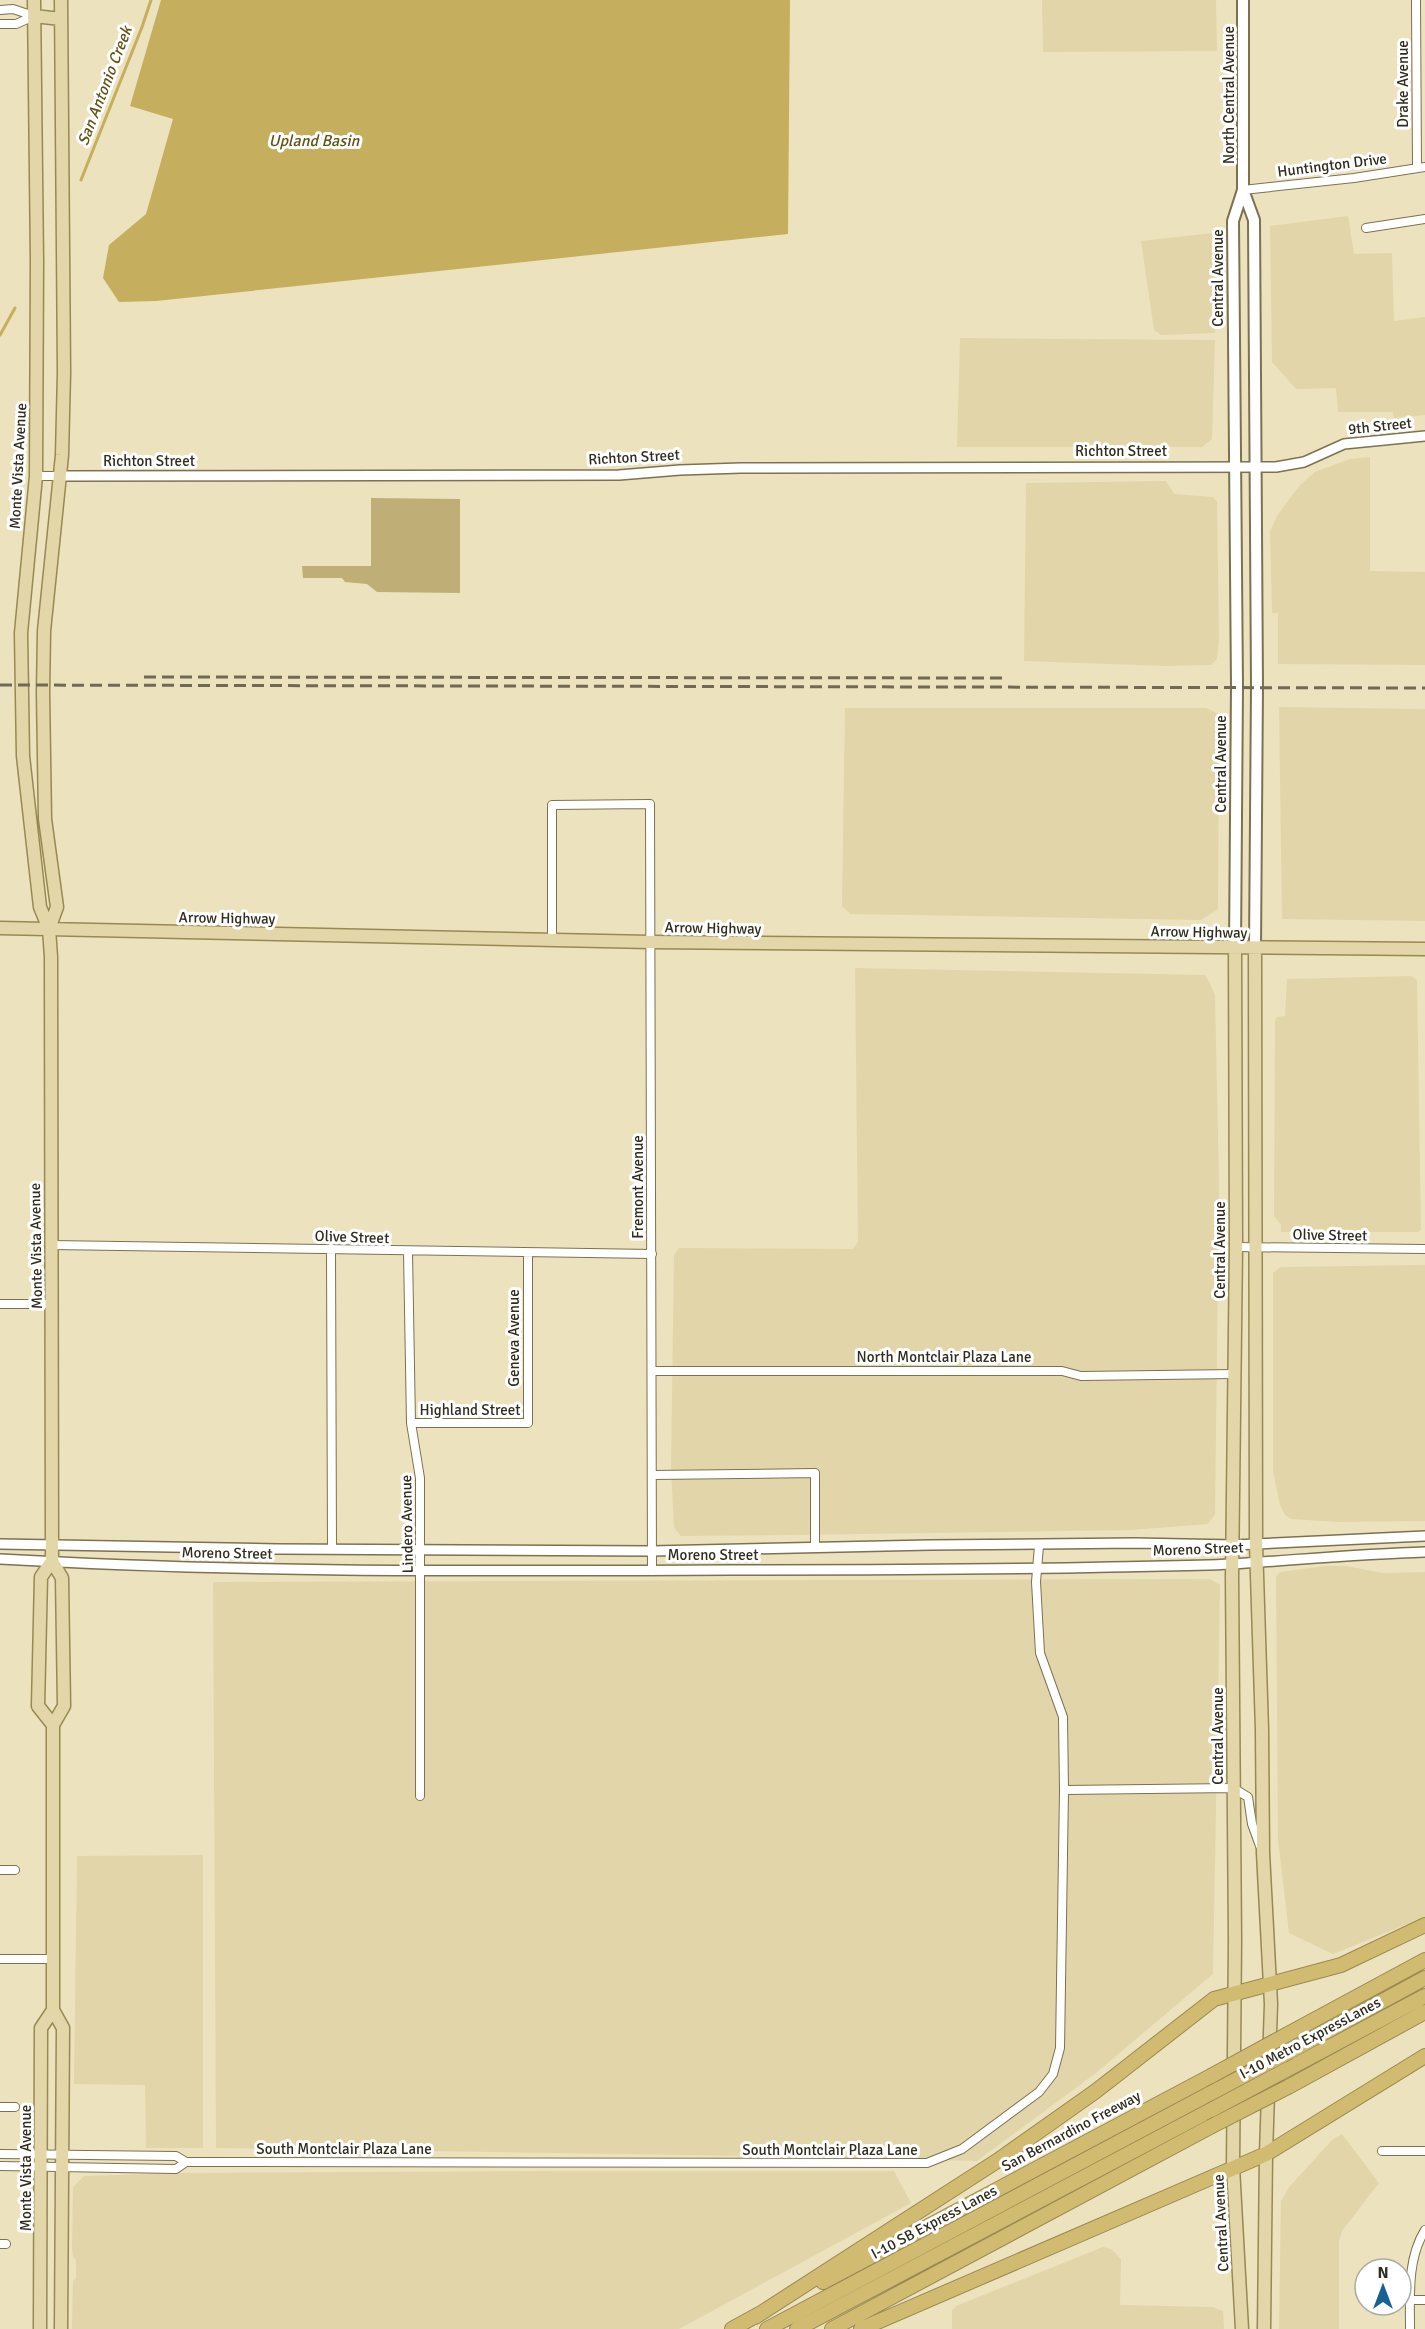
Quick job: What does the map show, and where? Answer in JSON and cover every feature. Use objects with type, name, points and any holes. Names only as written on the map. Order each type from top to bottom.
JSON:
[{"type":"highway","points":[[755,2317],[997,2161],[1096,2091],[1203,2006],[1215,1999],[1234,1993],[1341,1965],[1425,1925]]},
{"type":"highway","name":"San Bernardino Freeway","points":[[732,2329],[1211,2076],[1425,1960]]},
{"type":"highway","name":"I-10 Metro ExpressLanes","points":[[1211,2092],[1425,1978]]},
{"type":"highway","name":"I-10 Metro ExpressLanes","points":[[1211,2110],[1425,1996]]},
{"type":"highway","points":[[832,2329],[1425,2012]]},
{"type":"highway","points":[[861,2329],[1266,2154],[1425,2056]]},
{"type":"highway","name":"I-10 SB Express Lanes","points":[[767,2329],[1211,2092]]},
{"type":"highway","name":"I-10 SB Express Lanes","points":[[797,2329],[1211,2110]]},
{"type":"main road","name":"Monte Vista Avenue","points":[[34,0],[37,261],[36,476],[21,633],[23,756],[40,907],[50,929]]},
{"type":"main road","name":"Monte Vista Avenue","points":[[61,0],[64,373],[60,476],[44,631],[45,819],[57,907],[50,929],[52,1561],[62,1578],[64,1706],[53,1725],[53,2010],[63,2028],[61,2329]]},
{"type":"main road","name":"North Central Avenue","points":[[1243,0],[1243,190]]},
{"type":"main road","points":[[34,16],[61,19]]},
{"type":"main road","points":[[1243,190],[1254,220],[1257,686],[1256,1544],[1263,1745],[1263,1853],[1271,2004],[1264,2329]]},
{"type":"main road","name":"Central Avenue","points":[[1242,2329],[1233,2168],[1232,1564],[1236,1247],[1234,948],[1237,686],[1233,221],[1243,190]]},
{"type":"main road","name":"Arrow Highway","points":[[0,928],[650,942],[1425,949]]},
{"type":"main road","name":"Monte Vista Avenue","points":[[52,1561],[41,1576],[38,1706],[53,1725]]},
{"type":"main road","name":"Monte Vista Avenue","points":[[40,2329],[41,2028],[53,2010]]},
{"type":"street","name":"Drake Avenue","points":[[1416,0],[1421,167]]},
{"type":"street","points":[[0,10],[13,9],[34,16]]},
{"type":"street","points":[[0,24],[16,24],[34,16]]},
{"type":"street","name":"Huntington Drive","points":[[1243,190],[1421,167]]},
{"type":"street","points":[[1366,228],[1425,219]]},
{"type":"street","name":"9th Street","points":[[1235,466],[1289,466],[1344,444],[1425,436]]},
{"type":"street","name":"Richton Street","points":[[36,476],[620,475],[741,468],[1235,466]]},
{"type":"street","name":"Fremont Avenue","points":[[552,940],[552,805],[650,804],[652,1570]]},
{"type":"street","name":"Olive Street","points":[[51,1245],[332,1248],[528,1254],[652,1254]]},
{"type":"street","name":"Olive Street","points":[[1236,1247],[1425,1250]]},
{"type":"street","points":[[332,1248],[332,1549]]},
{"type":"street","name":"Lindero Avenue","points":[[408,1252],[411,1423],[419,1464],[421,1550],[420,1796]]},
{"type":"street","name":"Geneva Avenue","points":[[528,1254],[528,1423]]},
{"type":"street","points":[[0,1304],[52,1304]]},
{"type":"street","name":"North Montclair Plaza Lane","points":[[653,1371],[1062,1371],[1081,1376],[1235,1374]]},
{"type":"street","name":"Highland Street","points":[[411,1423],[528,1423]]},
{"type":"street","points":[[652,1475],[815,1473],[815,1548]]},
{"type":"street","name":"Moreno Street","points":[[0,1544],[651,1551],[1135,1543],[1234,1545],[1425,1536]]},
{"type":"street","name":"South Montclair Plaza Lane","points":[[41,2161],[176,2157],[186,2162],[927,2163],[940,2160],[975,2140],[1039,2092],[1053,2074],[1060,2048],[1063,1716],[1040,1653],[1036,1569],[1039,1546]]},
{"type":"street","name":"Moreno Street","points":[[0,1558],[143,1566],[421,1571],[1036,1569],[1232,1564],[1425,1552]]},
{"type":"street","points":[[1064,1790],[1233,1788],[1248,1797],[1252,1824],[1263,1853]]},
{"type":"street","points":[[0,1869],[15,1870]]},
{"type":"street","points":[[0,1959],[53,1959]]},
{"type":"street","points":[[0,2107],[15,2108]]},
{"type":"street","points":[[1382,2151],[1425,2151]]},
{"type":"street","points":[[0,2154],[41,2161]]},
{"type":"street","points":[[0,2166],[41,2161]]},
{"type":"street","name":"South Montclair Plaza Lane","points":[[41,2161],[176,2169],[186,2162]]},
{"type":"street","points":[[1413,2267],[1419,2240],[1425,2230]]},
{"type":"shaded area","points":[[1042,0],[1216,0],[1217,51],[1043,52]]},
{"type":"shaded area","points":[[1348,216],[1354,254],[1392,253],[1394,321],[1425,317],[1425,415],[1394,418],[1393,412],[1338,412],[1336,388],[1296,389],[1272,362],[1270,226]]},
{"type":"shaded area","points":[[1213,233],[1216,242],[1215,333],[1161,335],[1154,330],[1141,241]]},
{"type":"shaded area","points":[[960,338],[1215,340],[1212,439],[1202,447],[957,447]]},
{"type":"shaded area","points":[[1370,457],[1370,571],[1425,572],[1425,665],[1278,664],[1278,613],[1272,613],[1270,531],[1277,516],[1299,486],[1315,472],[1350,459]]},
{"type":"shaded area","points":[[1166,481],[1174,494],[1213,497],[1217,502],[1219,639],[1217,659],[1211,665],[1166,666],[1024,661],[1026,483]]},
{"type":"shaded area","points":[[371,498],[460,499],[460,593],[377,592],[367,584],[345,582],[342,578],[303,578],[302,566],[371,566]]},
{"type":"shaded area","points":[[1279,707],[1425,709],[1425,921],[1282,919]]},
{"type":"shaded area","points":[[845,708],[1206,708],[1219,714],[1218,909],[1201,920],[850,914],[842,906]]},
{"type":"shaded area","points":[[855,968],[1205,975],[1215,995],[1219,1182],[1215,1514],[1208,1524],[1131,1530],[681,1536],[674,1527],[671,1468],[674,1255],[679,1248],[853,1249],[858,1242]]},
{"type":"shaded area","points":[[1411,976],[1417,980],[1421,1230],[1418,1232],[1281,1232],[1281,1225],[1274,1216],[1275,1021],[1277,1017],[1285,1016],[1287,979]]},
{"type":"shaded area","points":[[1425,1265],[1425,1521],[1337,1522],[1291,1519],[1285,1515],[1280,1505],[1273,1471],[1273,1273],[1281,1267]]},
{"type":"shaded area","points":[[1325,1566],[1347,1566],[1382,1573],[1425,1572],[1425,1917],[1333,1954],[1289,1933],[1278,1840],[1276,1577],[1280,1572]]},
{"type":"shaded area","points":[[1210,1579],[1220,1585],[1213,1974],[1096,2073],[977,2161],[216,2148],[213,1582]]},
{"type":"shaded area","points":[[203,1855],[203,2148],[146,2148],[145,2085],[74,2084],[77,1856]]},
{"type":"shaded area","points":[[1342,2134],[1379,2183],[1342,2231],[1339,2241],[1339,2329],[1279,2329],[1281,2201],[1290,2186],[1332,2140]]},
{"type":"shaded area","points":[[894,2171],[911,2203],[679,2329],[72,2329],[73,2281],[76,2278],[76,2260],[72,2250],[73,2187],[84,2176],[179,2173]]},
{"type":"shaded area","points":[[1103,2247],[1111,2249],[1121,2259],[1120,2305],[1213,2307],[1223,2311],[1224,2329],[952,2329],[952,2310],[956,2306]]},
{"type":"water","name":"Upland Basin","points":[[161,0],[790,0],[788,234],[156,301],[119,302],[103,278],[109,245],[146,214],[173,119],[130,106]]},
{"type":"waterway","name":"San Antonio Creek","points":[[81,180],[151,0]]},
{"type":"waterway","name":"San Antonio Creek","points":[[0,335],[15,308]]},
{"type":"railway","points":[[144,677],[1005,678]]},
{"type":"railway","points":[[0,685],[1425,688]]}]
